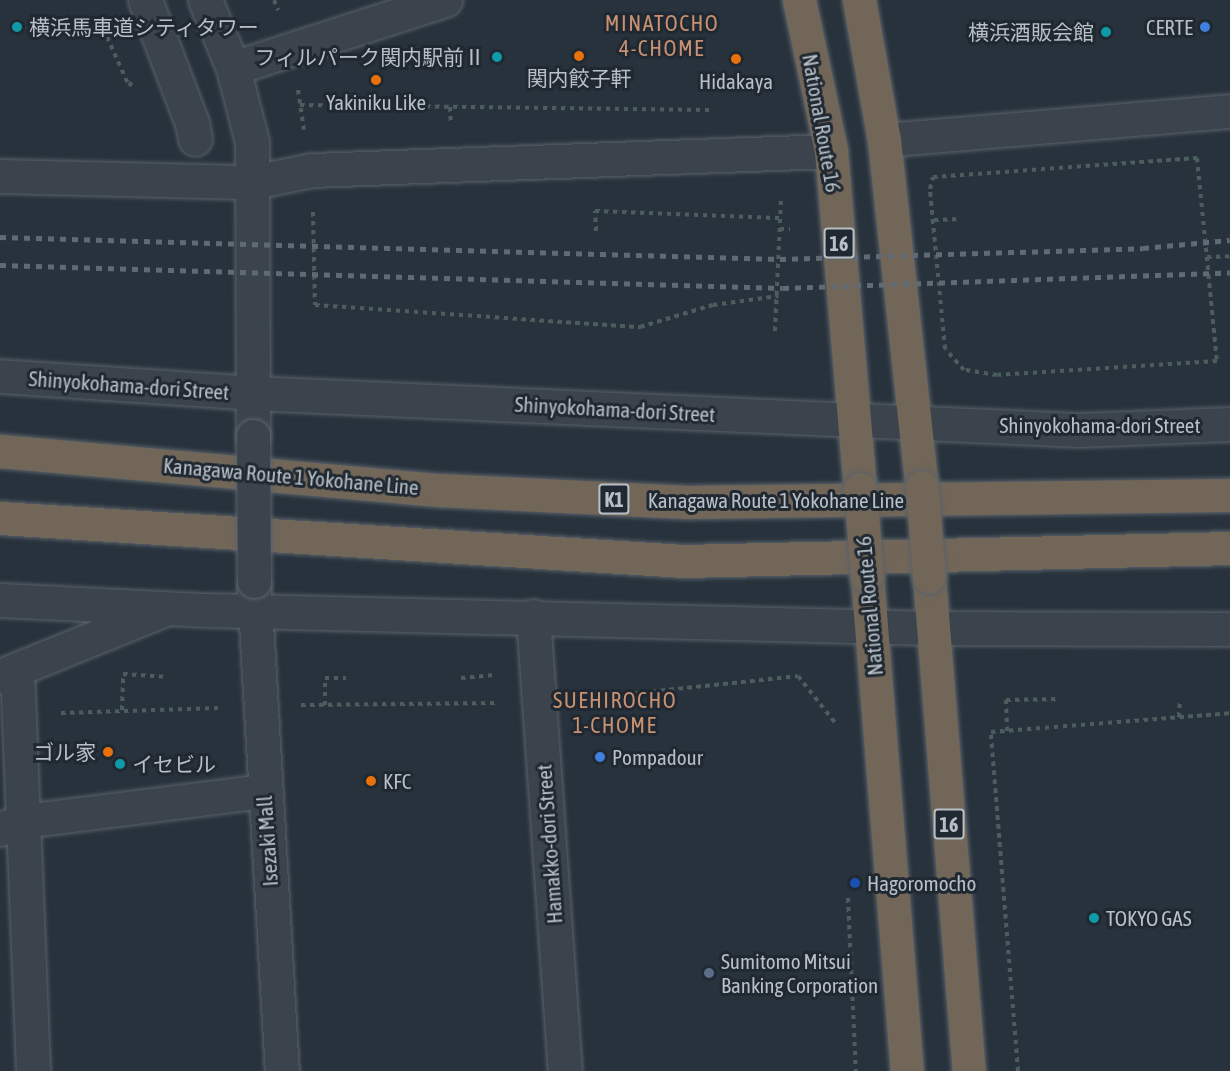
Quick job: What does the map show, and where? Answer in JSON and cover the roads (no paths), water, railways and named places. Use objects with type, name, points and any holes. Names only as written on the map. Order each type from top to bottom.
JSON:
[{"type":"highway","name":"National Route 16","points":[[799,0],[831,151],[908,1071]]},
{"type":"highway","name":"16","points":[[859,0],[884,140],[917,422],[969,1071]]},
{"type":"highway","name":"Kanagawa Route 1 Yokohane Line","points":[[0,451],[439,490],[686,502],[1230,495]]},
{"type":"highway","points":[[0,518],[684,561],[1230,548]]},
{"type":"street","points":[[145,0],[192,123],[195,139]]},
{"type":"street","name":"Isezaki Mall","points":[[205,0],[233,68],[252,142],[254,596],[282,1071]]},
{"type":"street","points":[[233,68],[445,0]]},
{"type":"street","points":[[884,140],[1230,111]]},
{"type":"street","points":[[0,176],[253,182],[312,170],[831,151]]},
{"type":"street","name":"Shinyokohama-dori Street","points":[[0,376],[253,393],[1079,430],[1230,424]]},
{"type":"street","points":[[0,600],[167,608],[254,596],[533,616],[933,628],[1230,629]]},
{"type":"street","points":[[33,1071],[11,825],[19,714],[9,674],[167,608]]},
{"type":"street","name":"Hamakko-dori Street","points":[[533,616],[565,1071]]},
{"type":"street","points":[[11,825],[264,791]]},
{"type":"railway","points":[[0,237],[780,259],[1143,248],[1230,240]]},
{"type":"railway","points":[[0,265],[783,288],[1230,272]]},
{"type":"place","name":"横浜馬車道シティタワー","points":[[17,27]]},
{"type":"place","name":"CERTE","points":[[1205,27]]},
{"type":"place","name":"横浜酒販会館","points":[[1106,32]]},
{"type":"place","name":"関内餃子軒","points":[[579,56]]},
{"type":"place","name":"フィルパーク関内駅前Ⅱ","points":[[497,57]]},
{"type":"place","name":"Hidakaya","points":[[736,59]]},
{"type":"place","name":"Yakiniku Like","points":[[376,80]]},
{"type":"place","name":"ゴル家","points":[[108,752]]},
{"type":"place","name":"Pompadour","points":[[600,757]]},
{"type":"place","name":"イセビル","points":[[120,764]]},
{"type":"place","name":"KFC","points":[[371,781]]},
{"type":"place","name":"Hagoromocho","points":[[855,883]]},
{"type":"place","name":"TOKYO GAS","points":[[1094,918]]},
{"type":"place","name":"Sumitomo Mitsui Banking Corporation","points":[[709,973]]},
{"type":"district","name":"MINATOCHO 4-CHOME","points":[[662,36]]},
{"type":"district","name":"SUEHIROCHO 1-CHOME","points":[[615,712]]}]
